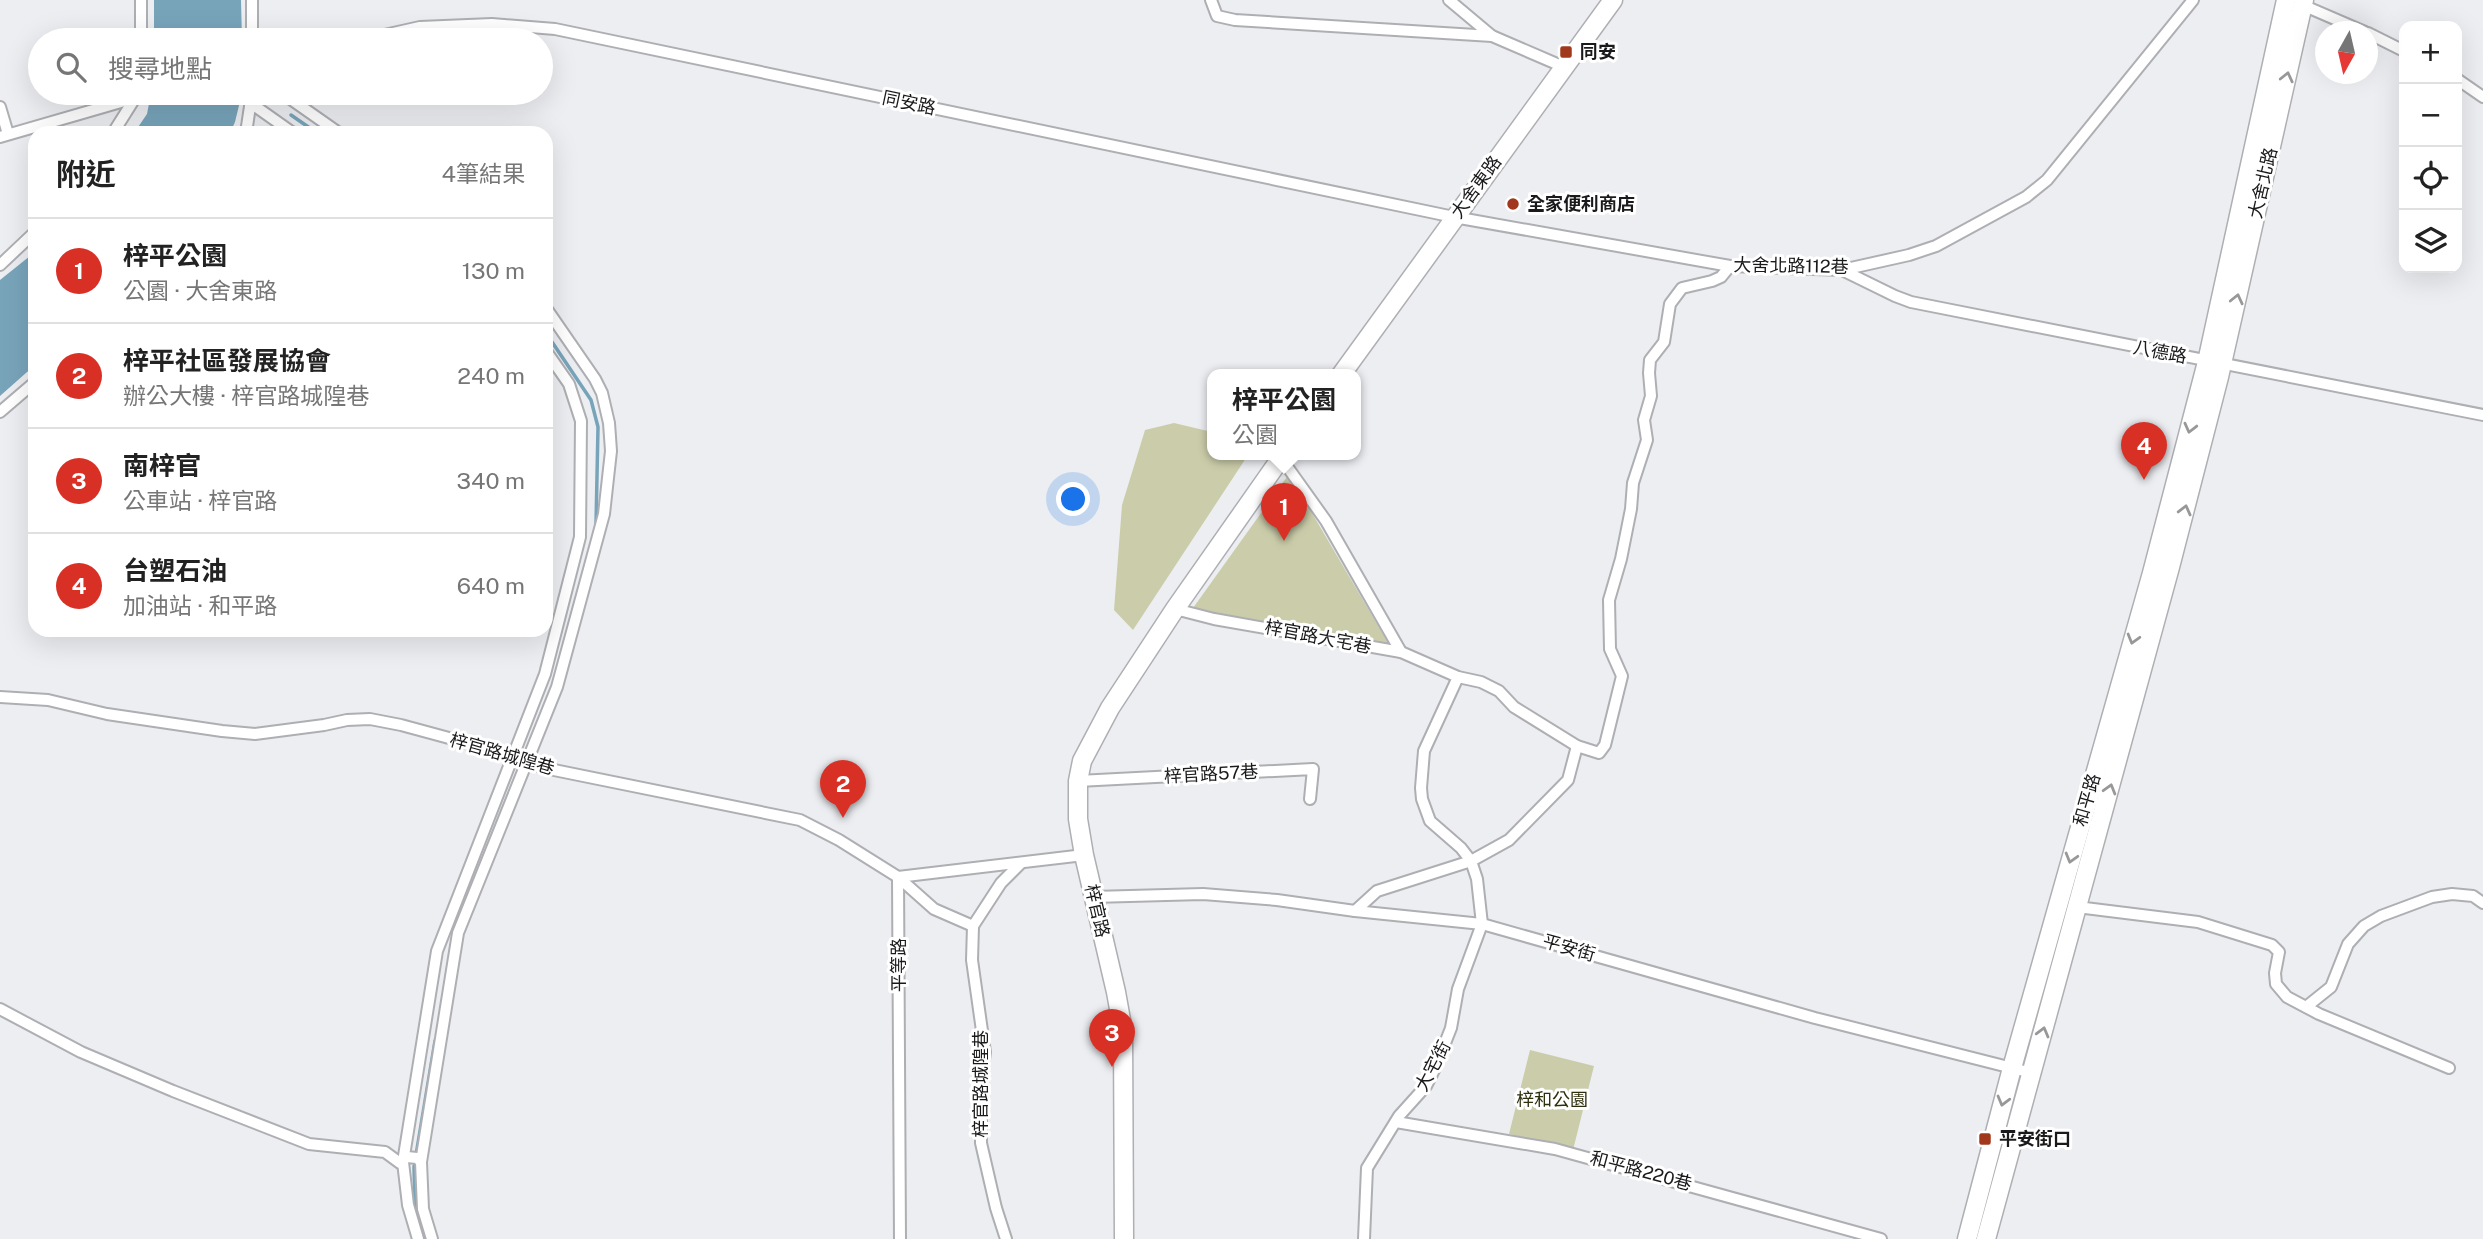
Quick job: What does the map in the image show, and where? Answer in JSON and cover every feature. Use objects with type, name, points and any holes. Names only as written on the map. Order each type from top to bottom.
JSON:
[{"type":"main road","name":"大舍東路","points":[[1344,369],[1613,0]]},
{"type":"main road","name":"大舍北路","points":[[2215,363],[2295,1]]},
{"type":"main road","name":"和平路","points":[[1967,1239],[2012,1068],[2118,724],[2215,363]]},
{"type":"main road","points":[[1175,609],[1280,460]]},
{"type":"main road","name":"梓官路","points":[[1124,1239],[1122,1031],[1116,992],[1084,855],[1078,819],[1078,781],[1082,761],[1099,726],[1175,609]]},
{"type":"main road","name":"和平路","points":[[1986,1239],[2077,907],[2118,724]]},
{"type":"street","points":[[141,0],[141,28]]},
{"type":"street","points":[[252,0],[252,28]]},
{"type":"street","points":[[1211,0],[1217,16],[1235,20],[1492,36]]},
{"type":"street","points":[[1449,0],[1492,36],[1564,67]]},
{"type":"street","name":"大舍北路112巷","points":[[1454,217],[1730,266],[1842,270],[1909,255],[1936,246],[2026,197],[2047,180],[2193,0]]},
{"type":"street","points":[[2295,1],[2341,21]]},
{"type":"street","name":"同安路","points":[[416,28],[492,24],[542,28]]},
{"type":"street","name":"同安路","points":[[553,29],[1454,217]]},
{"type":"street","points":[[2378,38],[2399,48]]},
{"type":"street","points":[[2462,82],[2483,97]]},
{"type":"street","points":[[38,126],[108,105]]},
{"type":"street","points":[[117,126],[129,105]]},
{"type":"street","points":[[247,126],[251,105]]},
{"type":"street","points":[[260,105],[285,126]]},
{"type":"street","points":[[299,105],[329,126]]},
{"type":"street","points":[[0,107],[4,136],[28,129]]},
{"type":"street","points":[[0,265],[28,239]]},
{"type":"street","name":"梓官路大宅巷","points":[[1175,609],[1214,619],[1401,652],[1458,677],[1480,682],[1499,691],[1514,707],[1577,746],[1599,753],[1605,744],[1622,676],[1610,649],[1609,600],[1621,559],[1633,484],[1647,440],[1644,420],[1651,396],[1648,373],[1650,360],[1664,342],[1670,304],[1682,288],[1712,281],[1730,266]]},
{"type":"street","name":"八德路","points":[[1842,270],[1911,302],[2483,415]]},
{"type":"street","points":[[432,1239],[412,1160],[446,953],[458,933],[557,687],[604,514],[611,451],[609,423],[602,393],[553,318]]},
{"type":"street","points":[[418,1239],[408,1205],[412,1160],[446,953],[511,759],[545,674],[580,537],[581,421],[569,384],[553,361]]},
{"type":"street","points":[[0,412],[28,388]]},
{"type":"street","points":[[1284,460],[1326,521],[1401,652]]},
{"type":"street","points":[[1458,677],[1424,751],[1422,799],[1430,821],[1461,848],[1471,861],[1477,878],[1482,924]]},
{"type":"street","name":"梓官路城隍巷","points":[[0,697],[48,699],[107,714],[254,734],[370,719],[460,741],[527,763],[800,820],[839,840],[898,877],[933,909],[973,926],[972,960],[985,1052],[981,1084],[981,1143],[993,1198],[1006,1239]]},
{"type":"street","points":[[1355,911],[1377,891],[1471,861],[1509,840],[1568,780],[1577,746]]},
{"type":"street","name":"梓官路57巷","points":[[1078,781],[1313,769],[1310,799]]},
{"type":"street","points":[[898,877],[1084,855]]},
{"type":"street","points":[[973,926],[1001,883],[1020,864]]},
{"type":"street","name":"平等路","points":[[898,877],[900,1239]]},
{"type":"street","name":"平安街","points":[[1093,897],[1203,894],[1482,924],[1815,1018],[2032,1073]]},
{"type":"street","points":[[2306,1007],[2331,987],[2348,944],[2364,926],[2381,916],[2432,897],[2452,894],[2473,896],[2483,903]]},
{"type":"street","points":[[2077,907],[2198,922],[2272,945],[2279,952],[2276,984],[2287,997],[2449,1068]]},
{"type":"street","name":"大宅街","points":[[1364,1239],[1367,1168],[1396,1122],[1426,1086],[1436,1066],[1451,1028],[1458,989],[1482,924]]},
{"type":"street","points":[[0,1009],[81,1052],[309,1144],[385,1152],[400,1163],[412,1160]]},
{"type":"street","name":"和平路220巷","points":[[1396,1122],[1555,1149],[1881,1239]]},
{"type":"green space","points":[[1174,423],[1207,431],[1207,460],[1245,460],[1133,630],[1114,610],[1122,505],[1145,430]]},
{"type":"green space","points":[[1289,474],[1390,646],[1193,608]]},
{"type":"green space","name":"梓和公園","points":[[1530,1050],[1594,1066],[1573,1150],[1509,1134]]},
{"type":"water","points":[[154,0],[241,0],[242,28],[154,28]]},
{"type":"water","points":[[149,105],[239,105],[233,126],[139,126],[147,114]]},
{"type":"water","points":[[28,258],[28,371],[0,396],[0,280]]},
{"type":"waterway","points":[[291,115],[307,126]]},
{"type":"waterway","points":[[553,343],[591,400],[598,427],[596,525]]},
{"type":"waterway","points":[[425,1239],[415,1208],[414,1167],[435,1041]]},
{"type":"place","name":"同安","points":[[1566,52]]},
{"type":"place","name":"全家便利商店","points":[[1513,204]]},
{"type":"place","name":"台塑石油","points":[[2144,480]]},
{"type":"place","name":"梓平公園","points":[[1284,541]]},
{"type":"place","name":"梓平社區發展協會","points":[[843,818]]},
{"type":"place","name":"南梓官","points":[[1112,1067]]},
{"type":"place","name":"平安街口","points":[[1985,1139]]}]
